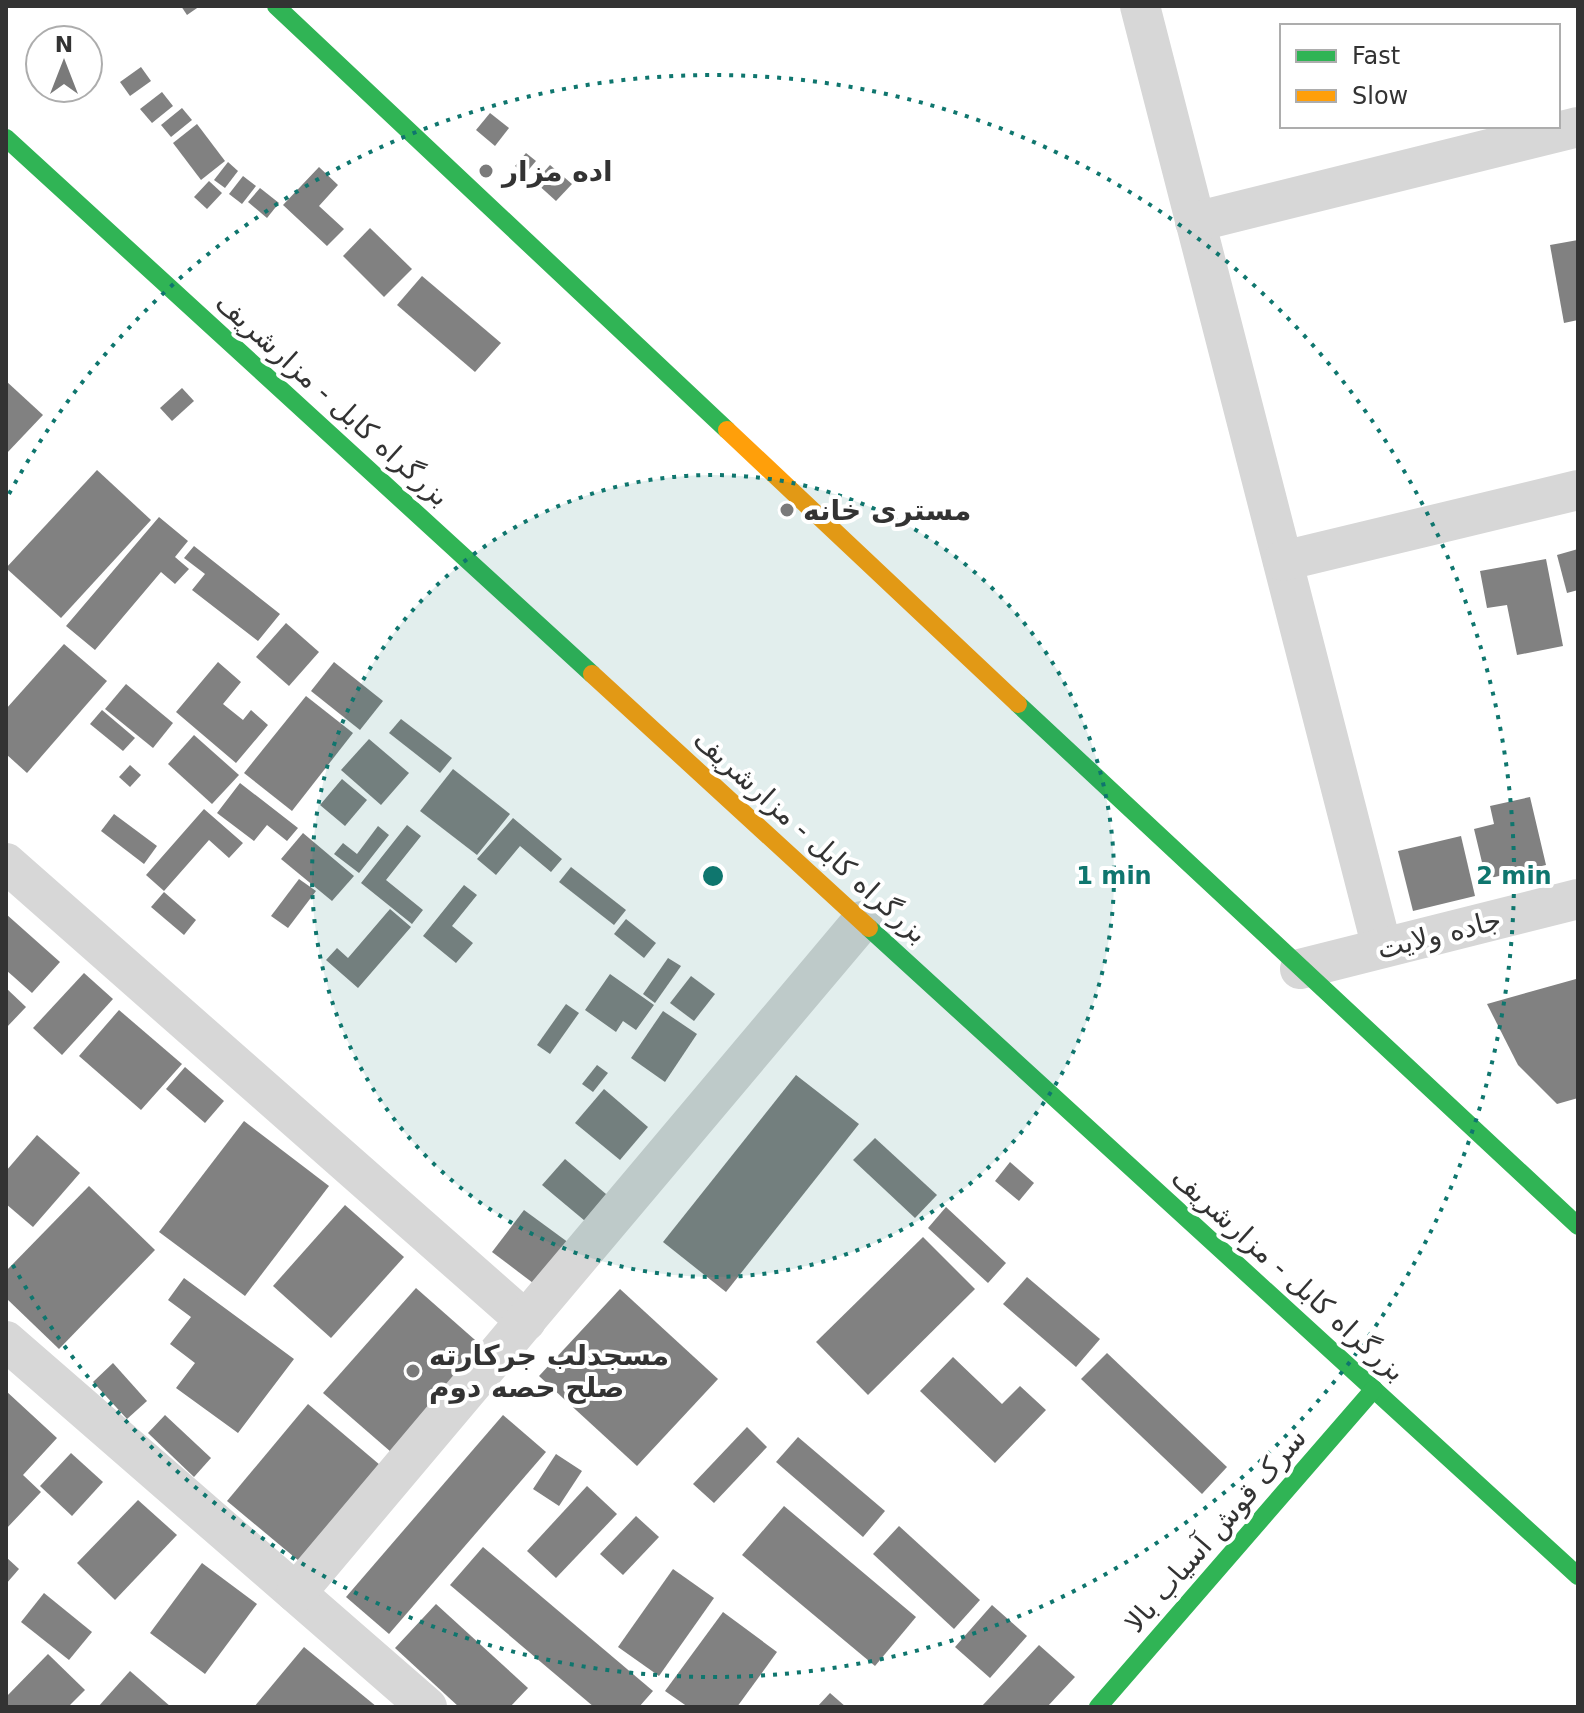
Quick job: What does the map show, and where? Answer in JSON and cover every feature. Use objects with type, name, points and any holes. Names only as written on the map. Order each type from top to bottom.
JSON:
[{"type":"main road","points":[[276,6],[1300,969],[1578,1226]]},
{"type":"main road","name":"بزرگراه کابل - مزارشریف","points":[[6,138],[1578,1576]]},
{"type":"main road","name":"سرک قوش آسیاب بالا","points":[[1098,1707],[1374,1389]]},
{"type":"street","points":[[1140,6],[1382,948]]},
{"type":"street","points":[[1195,222],[1578,127]]},
{"type":"street","points":[[1283,561],[1578,490]]},
{"type":"street","points":[[6,863],[526,1321]]},
{"type":"street","name":"جاده ولایت","points":[[1300,969],[1578,899]]},
{"type":"street","points":[[296,1593],[862,921]]},
{"type":"street","points":[[6,1341],[427,1707]]},
{"type":"building","points":[[181,6],[200,6],[187,15]]},
{"type":"building","points":[[141,67],[151,81],[130,96],[120,82]]},
{"type":"building","points":[[162,92],[173,106],[152,123],[140,109]]},
{"type":"building","points":[[182,108],[192,120],[171,137],[161,125]]},
{"type":"building","points":[[490,113],[509,128],[495,146],[476,130]]},
{"type":"building","points":[[197,124],[225,161],[201,180],[173,143]]},
{"type":"building","points":[[526,153],[536,161],[525,174],[515,166]]},
{"type":"building","points":[[228,162],[238,171],[225,188],[214,180]]},
{"type":"building","points":[[550,165],[572,184],[556,201],[535,182]]},
{"type":"building","points":[[319,167],[338,185],[319,206],[344,229],[327,246],[283,205]]},
{"type":"building","points":[[243,176],[256,186],[242,204],[229,194]]},
{"type":"building","points":[[209,181],[222,193],[207,209],[194,197]]},
{"type":"building","points":[[260,188],[279,203],[267,218],[248,202]]},
{"type":"building","points":[[370,228],[412,269],[384,297],[343,256]]},
{"type":"building","points":[[1578,240],[1578,320],[1564,323],[1550,245]]},
{"type":"building","points":[[422,276],[501,343],[475,372],[397,305]]},
{"type":"building","points":[[6,381],[43,415],[6,454]]},
{"type":"building","points":[[182,388],[194,401],[172,421],[160,408]]},
{"type":"building","points":[[97,470],[151,520],[61,618],[6,568]]},
{"type":"building","points":[[159,517],[188,541],[175,557],[189,569],[175,584],[161,572],[95,650],[66,626]]},
{"type":"building","points":[[194,546],[280,614],[258,641],[192,590],[205,574],[184,558]]},
{"type":"building","points":[[1578,549],[1578,590],[1567,593],[1557,555]]},
{"type":"building","points":[[1546,559],[1563,646],[1517,655],[1507,605],[1487,608],[1480,571]]},
{"type":"building","points":[[286,623],[319,652],[289,686],[256,657]]},
{"type":"building","points":[[64,644],[107,681],[27,773],[6,754],[6,709]]},
{"type":"building","points":[[218,662],[241,682],[223,704],[243,720],[251,710],[268,725],[236,763],[176,712]]},
{"type":"building","points":[[334,662],[383,701],[360,730],[311,691]]},
{"type":"building","points":[[126,684],[173,723],[153,748],[105,709]]},
{"type":"building","points":[[306,696],[353,733],[292,811],[244,773]]},
{"type":"building","points":[[102,710],[135,738],[123,751],[90,724]]},
{"type":"building","points":[[401,719],[452,758],[440,773],[389,733]]},
{"type":"building","points":[[194,735],[239,775],[212,804],[168,764]]},
{"type":"building","points":[[369,739],[409,773],[381,805],[341,770]]},
{"type":"building","points":[[130,765],[141,775],[130,787],[119,777]]},
{"type":"building","points":[[453,769],[510,814],[477,855],[420,811]]},
{"type":"building","points":[[342,779],[367,800],[345,826],[320,805]]},
{"type":"building","points":[[240,783],[298,828],[287,841],[267,825],[254,841],[217,813]]},
{"type":"building","points":[[1530,797],[1546,865],[1486,879],[1474,829],[1494,824],[1490,806]]},
{"type":"building","points":[[204,809],[243,843],[229,858],[209,840],[164,891],[146,875]]},
{"type":"building","points":[[114,814],[157,846],[144,864],[101,831]]},
{"type":"building","points":[[513,818],[562,859],[551,872],[520,846],[496,875],[477,859]]},
{"type":"building","points":[[407,825],[421,836],[386,880],[423,910],[412,924],[361,883]]},
{"type":"building","points":[[378,826],[389,835],[359,873],[334,854],[343,843],[357,854]]},
{"type":"building","points":[[303,833],[354,876],[332,901],[281,859]]},
{"type":"building","points":[[1461,836],[1475,896],[1413,911],[1398,851]]},
{"type":"building","points":[[571,867],[626,910],[614,925],[559,882]]},
{"type":"building","points":[[299,879],[316,891],[288,928],[271,916]]},
{"type":"building","points":[[464,885],[477,895],[452,926],[473,943],[456,963],[423,936]]},
{"type":"building","points":[[164,892],[196,920],[184,935],[151,907]]},
{"type":"building","points":[[390,909],[411,927],[358,988],[326,960],[337,948],[348,958]]},
{"type":"building","points":[[6,914],[60,962],[32,993],[6,970]]},
{"type":"building","points":[[626,919],[656,943],[644,958],[614,934]]},
{"type":"building","points":[[668,958],[681,966],[655,1003],[643,994]]},
{"type":"building","points":[[84,973],[113,999],[62,1055],[33,1028]]},
{"type":"building","points":[[610,974],[654,1005],[636,1030],[623,1021],[616,1032],[585,1010]]},
{"type":"building","points":[[691,976],[715,994],[694,1021],[670,1003]]},
{"type":"building","points":[[1576,979],[1578,1098],[1557,1104],[1518,1065],[1487,1004]]},
{"type":"building","points":[[6,988],[26,1007],[6,1028]]},
{"type":"building","points":[[566,1004],[579,1013],[550,1054],[537,1045]]},
{"type":"building","points":[[119,1010],[182,1064],[141,1110],[79,1056]]},
{"type":"building","points":[[663,1011],[697,1034],[665,1082],[631,1058]]},
{"type":"building","points":[[597,1065],[608,1073],[593,1092],[582,1084]]},
{"type":"building","points":[[185,1067],[224,1101],[205,1123],[166,1089]]},
{"type":"building","points":[[796,1075],[859,1124],[726,1292],[663,1242]]},
{"type":"building","points":[[604,1089],[648,1127],[620,1160],[575,1123]]},
{"type":"building","points":[[244,1121],[329,1186],[245,1296],[159,1232]]},
{"type":"building","points":[[37,1135],[80,1173],[33,1227],[6,1204],[6,1171]]},
{"type":"building","points":[[875,1138],[937,1195],[915,1218],[853,1160]]},
{"type":"building","points":[[565,1159],[613,1200],[591,1226],[542,1185]]},
{"type":"building","points":[[1010,1162],[1034,1183],[1019,1201],[995,1181]]},
{"type":"building","points":[[89,1186],[155,1250],[59,1349],[6,1298],[6,1271]]},
{"type":"building","points":[[345,1205],[404,1257],[331,1338],[273,1286]]},
{"type":"building","points":[[946,1207],[1006,1263],[988,1283],[928,1228]]},
{"type":"building","points":[[524,1210],[569,1243],[537,1286],[492,1252]]},
{"type":"building","points":[[923,1237],[975,1289],[868,1395],[816,1342]]},
{"type":"building","points":[[1027,1277],[1100,1339],[1076,1367],[1003,1304]]},
{"type":"building","points":[[184,1278],[294,1359],[238,1433],[176,1388],[195,1363],[170,1344],[191,1317],[168,1300]]},
{"type":"building","points":[[416,1288],[483,1347],[391,1452],[323,1393]]},
{"type":"building","points":[[620,1289],[718,1379],[637,1466],[539,1376]]},
{"type":"building","points":[[1107,1353],[1227,1467],[1202,1494],[1081,1379]]},
{"type":"building","points":[[953,1357],[1002,1404],[1020,1386],[1046,1410],[995,1463],[920,1391]]},
{"type":"building","points":[[113,1363],[147,1401],[127,1419],[93,1382]]},
{"type":"building","points":[[6,1391],[57,1438],[23,1475],[41,1492],[6,1529]]},
{"type":"building","points":[[308,1404],[380,1465],[299,1561],[227,1501]]},
{"type":"building","points":[[165,1415],[211,1458],[194,1477],[148,1433]]},
{"type":"building","points":[[503,1415],[546,1452],[389,1634],[346,1597]]},
{"type":"building","points":[[747,1427],[767,1447],[714,1503],[693,1484]]},
{"type":"building","points":[[798,1437],[885,1511],[863,1537],[776,1462]]},
{"type":"building","points":[[71,1453],[103,1482],[72,1516],[40,1486]]},
{"type":"building","points":[[556,1454],[582,1471],[559,1506],[533,1489]]},
{"type":"building","points":[[587,1486],[617,1514],[556,1578],[527,1551]]},
{"type":"building","points":[[138,1500],[177,1535],[115,1600],[77,1563]]},
{"type":"building","points":[[784,1506],[916,1617],[875,1666],[742,1555]]},
{"type":"building","points":[[636,1516],[659,1537],[623,1575],[600,1554]]},
{"type":"building","points":[[899,1526],[980,1600],[954,1629],[873,1554]]},
{"type":"building","points":[[483,1547],[653,1691],[639,1707],[594,1707],[450,1585]]},
{"type":"building","points":[[6,1557],[19,1569],[6,1584]]},
{"type":"building","points":[[202,1563],[257,1604],[205,1674],[150,1633]]},
{"type":"building","points":[[673,1569],[714,1598],[659,1676],[618,1647]]},
{"type":"building","points":[[44,1593],[92,1632],[69,1660],[21,1622]]},
{"type":"building","points":[[436,1604],[528,1688],[510,1707],[459,1707],[395,1648]]},
{"type":"building","points":[[992,1605],[1027,1636],[990,1678],[955,1647]]},
{"type":"building","points":[[723,1612],[777,1652],[737,1707],[688,1707],[665,1691]]},
{"type":"building","points":[[1039,1645],[1075,1677],[1047,1707],[981,1707]]},
{"type":"building","points":[[304,1647],[377,1707],[254,1707]]},
{"type":"building","points":[[48,1654],[85,1690],[68,1707],[6,1707],[6,1697]]},
{"type":"building","points":[[130,1671],[171,1707],[98,1707]]},
{"type":"building","points":[[830,1693],[846,1707],[817,1707]]},
{"type":"traffic: fast","points":[[276,6],[727,430]]},
{"type":"traffic: fast","points":[[6,138],[592,674]]},
{"type":"traffic: fast","points":[[1018,704],[1578,1226]]},
{"type":"traffic: fast","points":[[869,928],[1578,1576]]},
{"type":"traffic: fast","points":[[1098,1707],[1374,1389]]},
{"type":"traffic: slow","points":[[727,430],[1018,704]]},
{"type":"traffic: slow","points":[[592,674],[869,928]]},
{"type":"place","name":"اده مزار","points":[[486,171]]},
{"type":"place","name":"مستری خانه","points":[[787,510]]},
{"type":"place","name":"مسجدلب جرکارته صلح حصه دوم","points":[[413,1371]]}]
